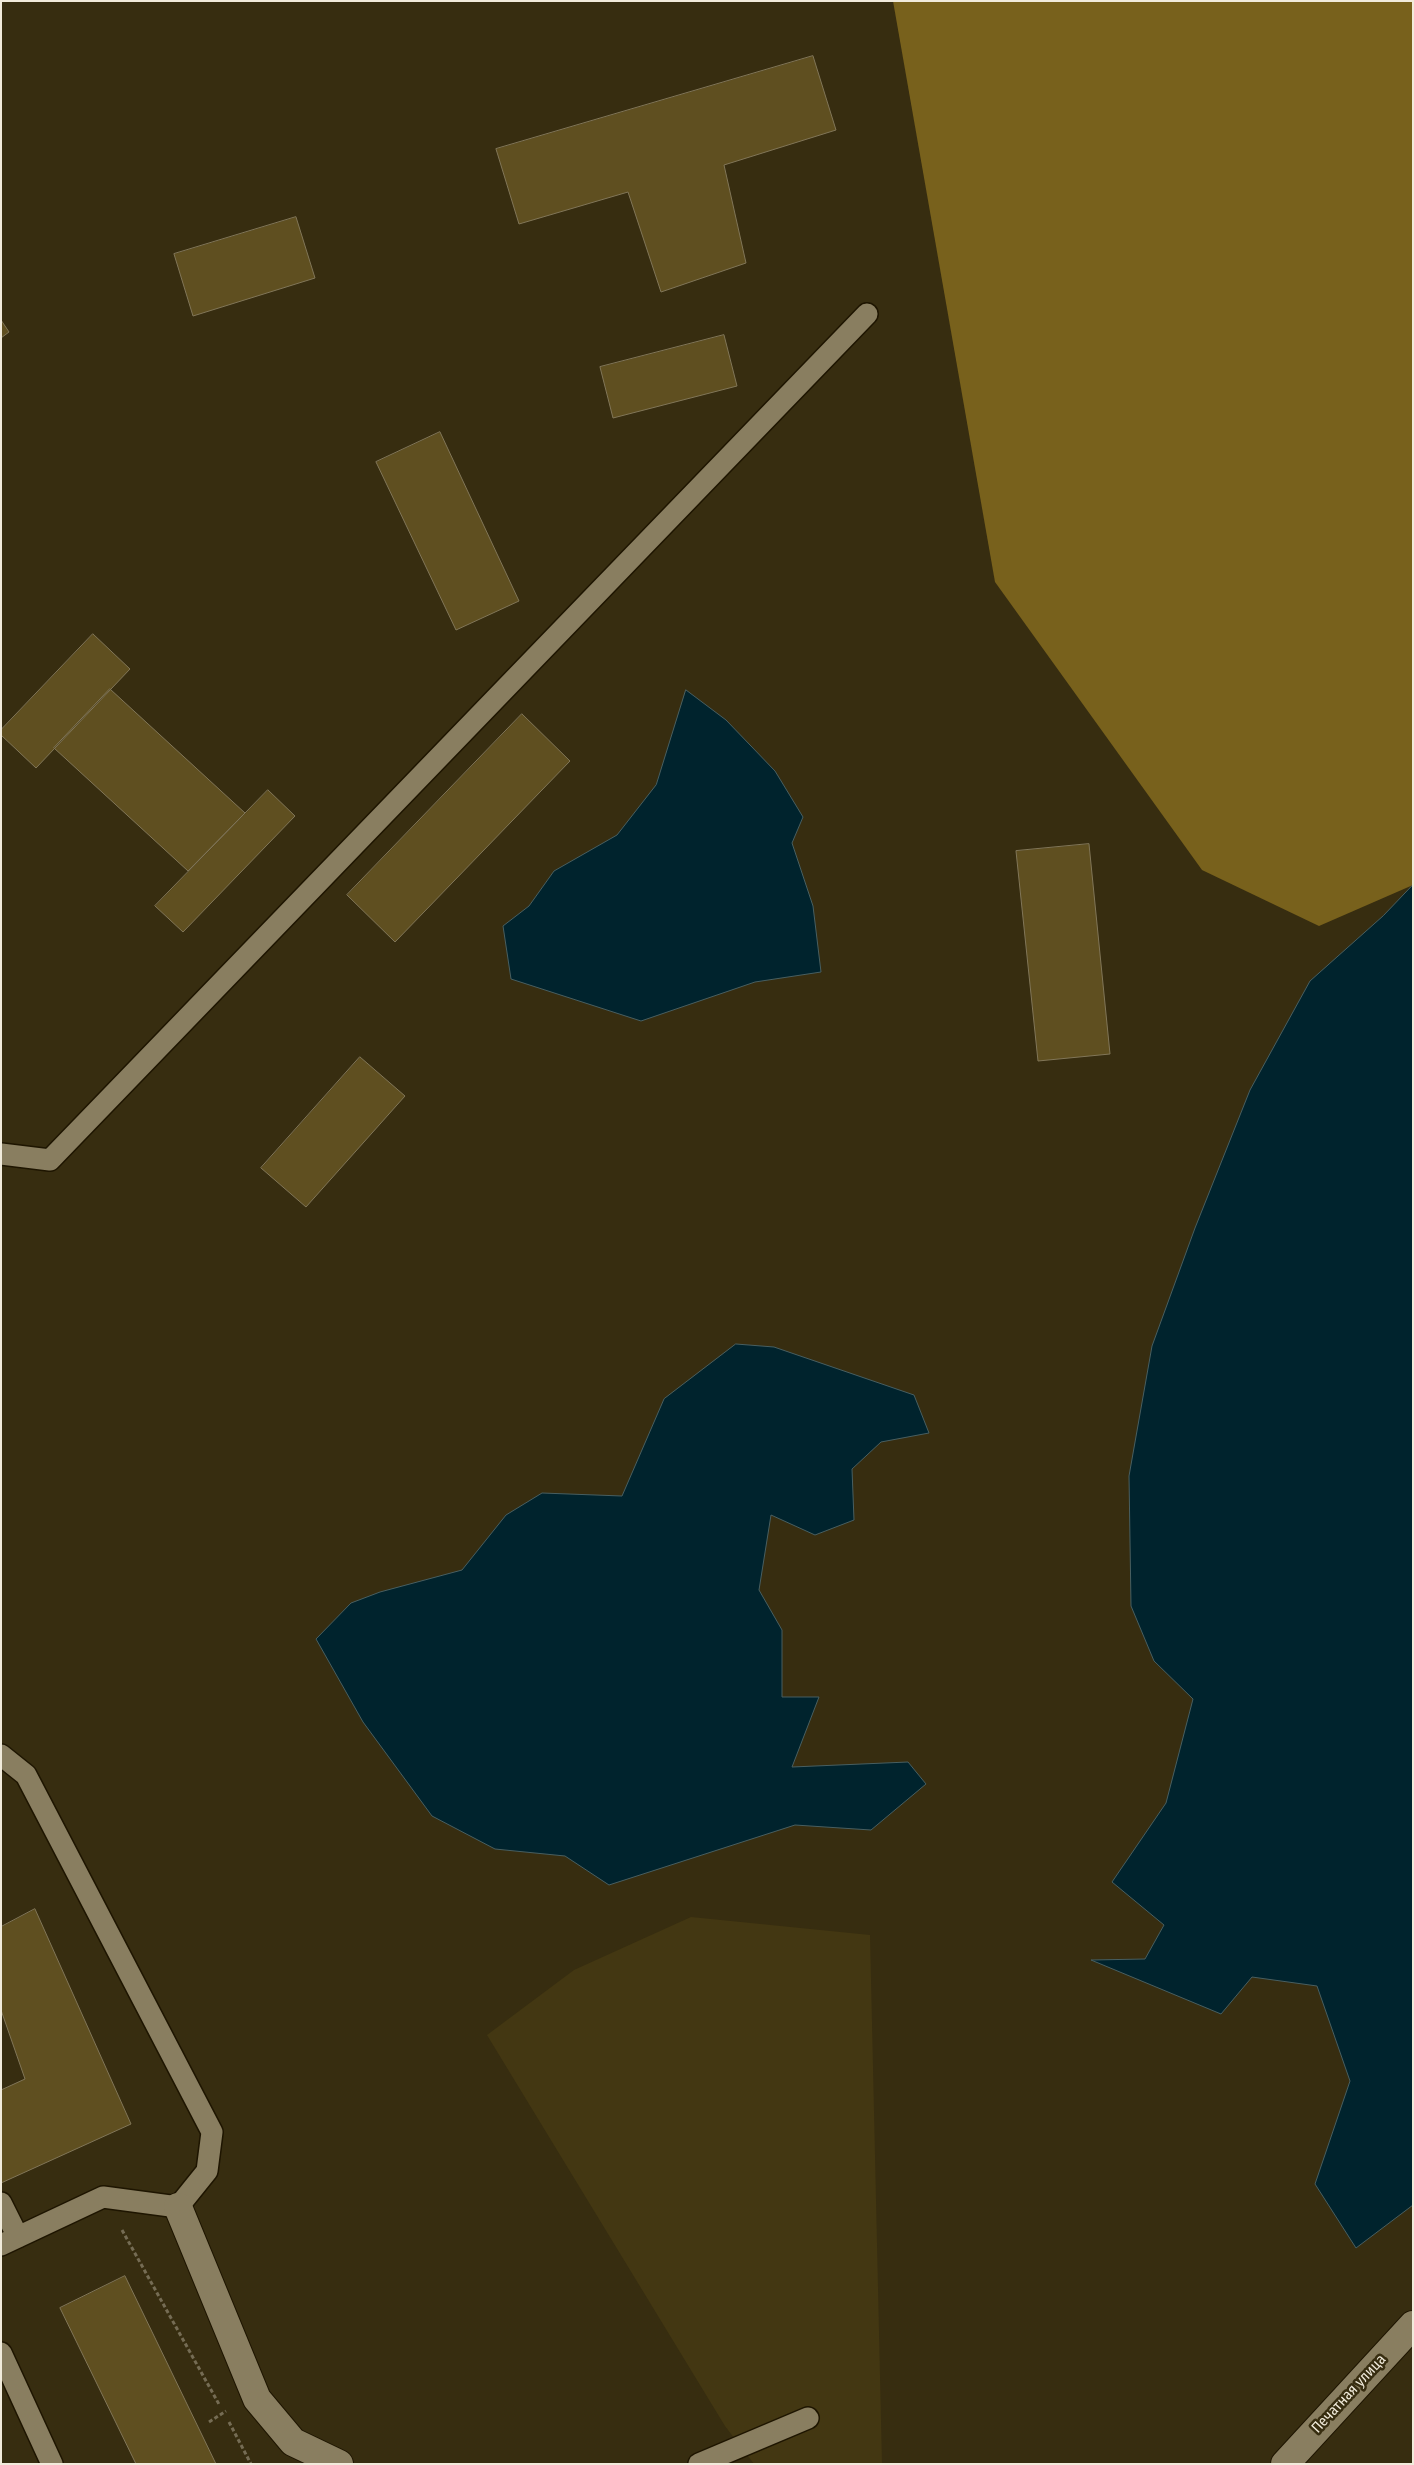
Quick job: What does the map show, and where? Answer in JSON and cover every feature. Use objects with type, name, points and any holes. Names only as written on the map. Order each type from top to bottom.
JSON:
[{"type":"street","points":[[178,2207],[257,2399],[293,2442],[340,2464]]},
{"type":"street","name":"Печатная улица","points":[[1285,2464],[1413,2325]]},
{"type":"lane","points":[[1,1154],[50,1160],[867,314]]},
{"type":"lane","points":[[1,1754],[26,1775],[212,2132],[207,2171],[178,2207],[103,2197],[10,2241],[1,2203]]},
{"type":"lane","points":[[1,2353],[52,2464]]},
{"type":"lane","points":[[699,2464],[808,2418]]},
{"type":"path","points":[[103,2197],[251,2464]]},
{"type":"shaded area","points":[[893,1],[1413,1],[1413,885],[1319,926],[1202,870],[995,582]]},
{"type":"shaded area","points":[[691,1917],[870,1935],[882,2464],[754,2464],[725,2426],[487,2035],[574,1970]]},
{"type":"water","points":[[686,690],[726,720],[775,771],[803,817],[792,843],[813,906],[821,972],[755,982],[641,1021],[511,979],[503,926],[529,906],[554,871],[617,835],[656,785]]},
{"type":"water","points":[[1413,885],[1413,2205],[1356,2248],[1315,2184],[1350,2081],[1317,1986],[1252,1977],[1221,2014],[1091,1960],[1145,1959],[1164,1925],[1112,1882],[1166,1803],[1193,1699],[1154,1661],[1131,1606],[1129,1476],[1152,1346],[1195,1228],[1250,1090],[1310,981],[1383,916]]},
{"type":"water","points":[[736,1344],[774,1347],[914,1395],[929,1433],[881,1442],[852,1469],[854,1520],[815,1535],[771,1515],[759,1590],[782,1630],[782,1697],[819,1697],[792,1767],[908,1762],[926,1784],[871,1830],[795,1825],[609,1885],[565,1856],[495,1849],[432,1816],[363,1722],[316,1639],[351,1603],[380,1592],[462,1570],[506,1515],[542,1493],[622,1496],[664,1399]]},
{"type":"building","points":[[813,56],[836,130],[724,165],[746,263],[661,292],[628,192],[519,224],[496,149]]},
{"type":"building","points":[[296,217],[315,278],[193,316],[174,254]]},
{"type":"building","points":[[1,320],[9,332],[1,338]]},
{"type":"building","points":[[724,335],[737,386],[613,418],[600,367]]},
{"type":"building","points":[[440,432],[519,601],[456,630],[376,462]]},
{"type":"building","points":[[93,634],[130,669],[36,768],[1,735],[1,730]]},
{"type":"building","points":[[110,689],[245,813],[188,871],[54,748]]},
{"type":"building","points":[[522,714],[570,761],[395,942],[347,895]]},
{"type":"building","points":[[268,790],[295,816],[183,932],[155,906]]},
{"type":"building","points":[[1089,844],[1110,1054],[1038,1061],[1016,851]]},
{"type":"building","points":[[360,1057],[405,1096],[306,1207],[261,1168]]},
{"type":"building","points":[[35,1909],[131,2124],[1,2183],[1,2090],[25,2079],[1,2010],[1,1927]]},
{"type":"building","points":[[125,2276],[216,2464],[136,2464],[60,2308]]}]
